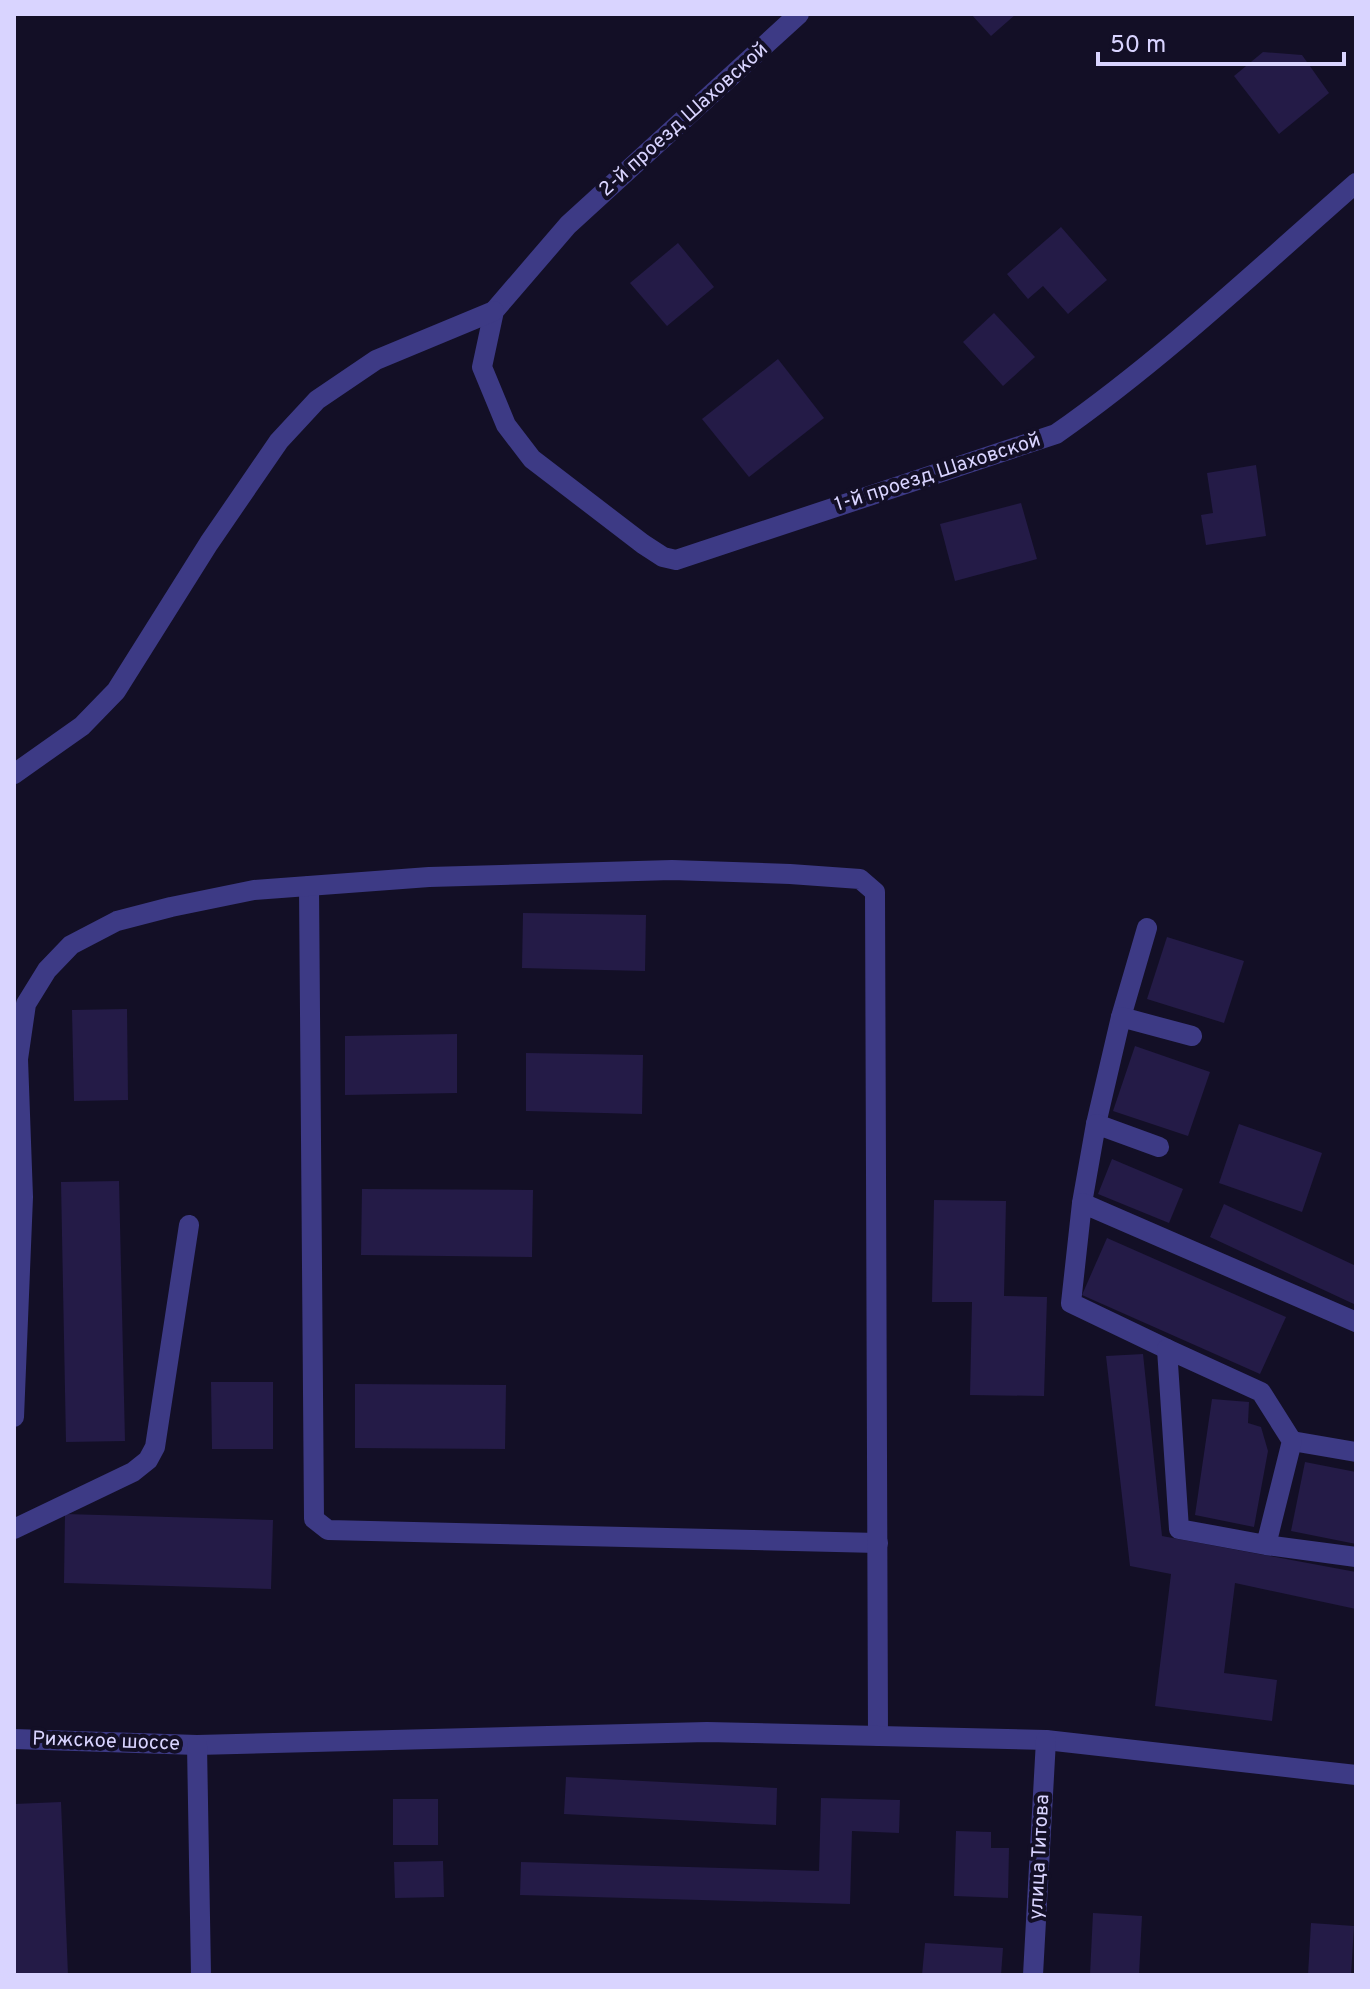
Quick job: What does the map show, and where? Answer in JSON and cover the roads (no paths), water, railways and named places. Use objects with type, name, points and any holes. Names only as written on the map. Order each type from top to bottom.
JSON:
[{"type":"street","name":"2-й проезд Шаховской","points":[[494,311],[568,225],[799,14]]},
{"type":"street","name":"1-й проезд Шаховской","points":[[494,311],[482,367],[506,425],[532,459],[643,544],[663,557],[676,560],[1056,434],[1198,323],[1356,183]]},
{"type":"street","points":[[14,774],[82,726],[116,691],[270,453],[317,400],[376,360],[494,311]]},
{"type":"street","points":[[14,1417],[23,1197],[16,1058],[26,1004],[47,970],[71,945],[117,921],[254,890],[429,877],[672,870],[860,879],[875,892],[878,1736]]},
{"type":"street","points":[[309,886],[314,1519],[328,1530],[878,1543]]},
{"type":"street","points":[[1147,928],[1121,1017],[1096,1124],[1082,1203],[1071,1303],[1261,1392],[1292,1441],[1266,1545]]},
{"type":"street","points":[[1121,1017],[1192,1036]]},
{"type":"street","points":[[1096,1124],[1159,1147]]},
{"type":"street","points":[[1082,1203],[1356,1322]]},
{"type":"street","points":[[14,1529],[133,1472],[148,1460],[155,1447],[189,1225]]},
{"type":"street","points":[[1167,1349],[1179,1529],[1356,1557]]},
{"type":"street","points":[[1292,1441],[1356,1452]]},
{"type":"street","name":"Рижское шоссе","points":[[14,1739],[197,1745],[707,1732],[1046,1740],[1356,1775]]},
{"type":"street","name":"улица Титова","points":[[1033,1975],[1046,1740]]},
{"type":"street","points":[[197,1745],[201,1975]]}]
